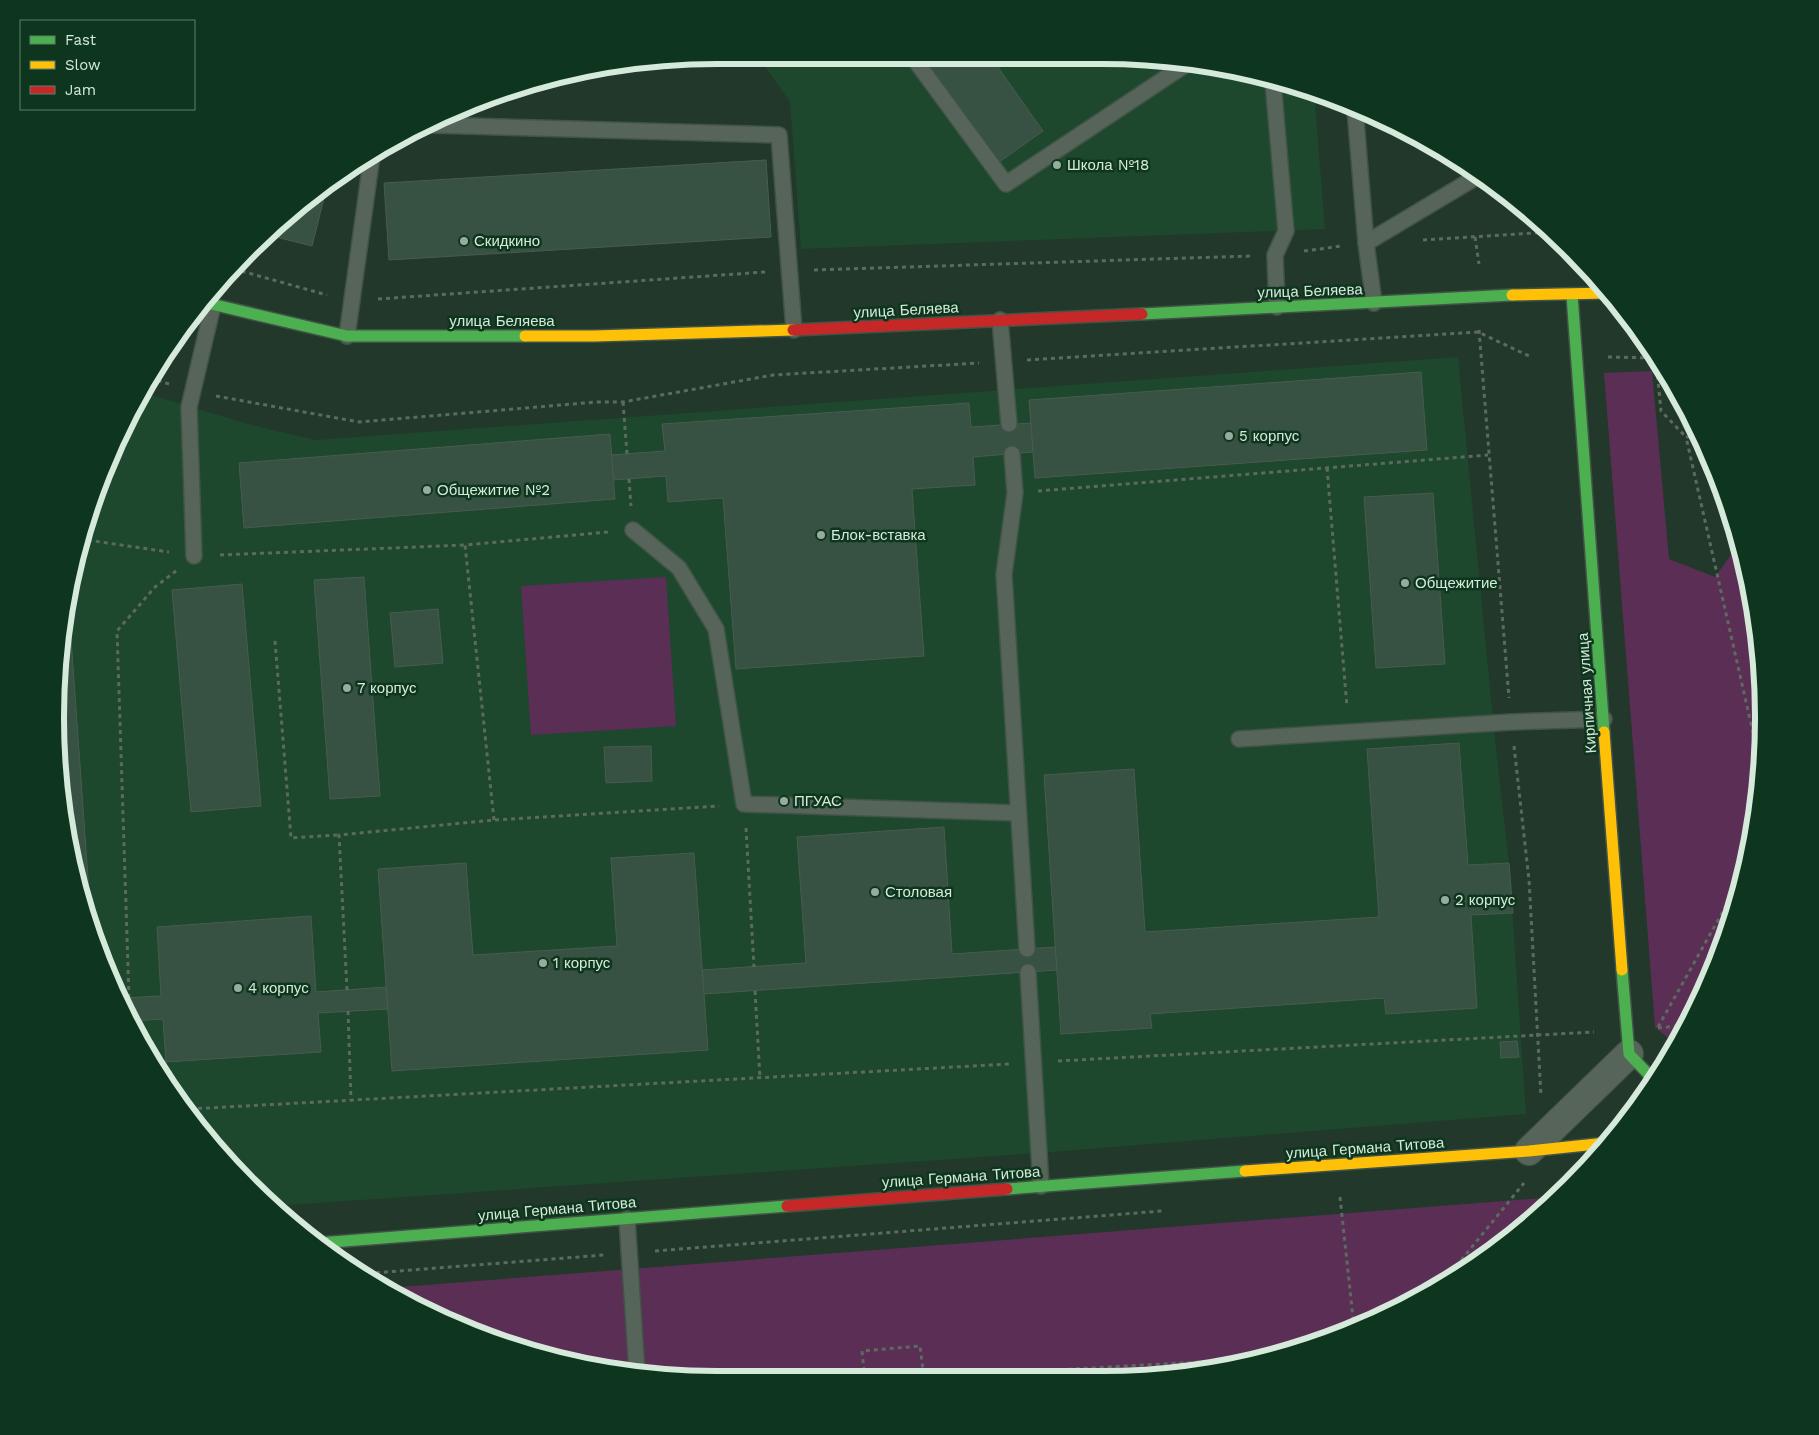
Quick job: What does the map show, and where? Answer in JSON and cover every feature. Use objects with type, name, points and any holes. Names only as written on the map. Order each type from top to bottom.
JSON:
[{"type":"street","name":"Кирпичная улица","points":[[1572,294],[1629,1054]]},
{"type":"street","name":"улица Беляева","points":[[211,304],[347,336],[594,336],[794,330],[1374,304],[1482,296],[1599,294]]},
{"type":"street","points":[[1529,1151],[1629,1054],[1649,1075]]},
{"type":"street","name":"улица Германа Титова","points":[[329,1242],[1041,1186],[1529,1151],[1597,1144]]},
{"type":"lane","points":[[918,64],[1006,184],[1179,68]]},
{"type":"lane","points":[[1273,87],[1286,231],[1275,255],[1277,307]]},
{"type":"lane","points":[[1356,116],[1366,243],[1374,304]]},
{"type":"lane","points":[[441,125],[780,135],[794,330]]},
{"type":"lane","points":[[347,336],[371,164]]},
{"type":"lane","points":[[1366,243],[1472,179]]},
{"type":"lane","points":[[194,556],[189,408],[209,307]]},
{"type":"lane","points":[[1000,320],[1009,424]]},
{"type":"lane","points":[[1012,454],[1015,493],[1004,574],[1027,949]]},
{"type":"lane","points":[[633,530],[679,568],[716,629],[744,804],[1018,813]]},
{"type":"lane","points":[[1239,739],[1511,722],[1604,719]]},
{"type":"lane","points":[[1028,972],[1041,1186]]},
{"type":"lane","points":[[627,1219],[637,1366]]},
{"type":"path","points":[[1416,240],[1540,233]]},
{"type":"path","points":[[1476,237],[1479,271]]},
{"type":"path","points":[[158,380],[192,391],[359,422],[597,402],[623,402],[773,375],[1478,332],[1529,356]]},
{"type":"path","points":[[1602,357],[1648,359]]},
{"type":"path","points":[[1657,374],[1661,411],[1686,437],[1754,739]]},
{"type":"path","points":[[623,402],[627,454]]},
{"type":"path","points":[[1686,437],[1692,437]]},
{"type":"path","points":[[1015,493],[1488,454]]},
{"type":"path","points":[[1327,468],[1349,732]]},
{"type":"path","points":[[88,540],[194,556],[465,545],[633,530]]},
{"type":"path","points":[[465,545],[494,820]]},
{"type":"path","points":[[129,998],[117,631],[155,587],[194,556]]},
{"type":"path","points":[[275,641],[291,838],[494,820],[744,804],[754,967]]},
{"type":"path","points":[[339,835],[347,990]]},
{"type":"path","points":[[1678,1026],[1658,1028],[1729,901]]},
{"type":"path","points":[[755,990],[760,1078]]},
{"type":"path","points":[[348,1011],[351,1100]]},
{"type":"path","points":[[194,1109],[1594,1032]]},
{"type":"path","points":[[1456,1266],[1525,1183],[1515,1184]]},
{"type":"path","points":[[1330,1198],[1340,1198],[1352,1321]]},
{"type":"path","points":[[373,1273],[1162,1211]]},
{"type":"path","points":[[864,1371],[862,1352],[920,1346],[923,1371]]},
{"type":"path","points":[[1046,1371],[1216,1361]]},
{"type":"shaded area","name":"Школа №18","points":[[763,64],[1144,65],[1187,69],[1229,76],[1315,99],[1325,229],[801,249],[790,102]]},
{"type":"shaded area","name":"ПГУАС","points":[[1458,357],[1495,740],[1509,863],[1526,1114],[1039,1153],[282,1205],[226,1149],[174,1081],[131,1007],[114,968],[98,928],[76,845],[69,803],[65,760],[65,675],[69,632],[76,590],[98,507],[131,428],[149,394],[248,424],[315,440]]},
{"type":"shaded area","points":[[1652,371],[1669,559],[1715,577],[1734,551],[1750,632],[1754,675],[1754,760],[1750,803],[1743,845],[1721,928],[1688,1007],[1670,1040],[1655,1027],[1604,373]]},
{"type":"shaded area","points":[[666,577],[676,726],[531,735],[521,586]]},
{"type":"shaded area","points":[[1545,1198],[1465,1261],[1391,1304],[1352,1321],[1312,1337],[1229,1359],[1187,1366],[1144,1370],[718,1371],[632,1366],[590,1359],[507,1337],[428,1304],[397,1287]]},
{"type":"building","points":[[925,64],[996,64],[1043,131],[995,165]]},
{"type":"building","points":[[766,160],[771,237],[389,260],[384,183]]},
{"type":"building","points":[[325,196],[312,246],[275,237]]},
{"type":"building","name":"5 корпус","points":[[1421,372],[1427,450],[1035,478],[1029,400]]},
{"type":"building","name":"Блок-вставка","points":[[969,403],[971,427],[1031,423],[1033,452],[973,457],[975,485],[912,489],[924,656],[736,669],[723,498],[668,502],[666,476],[613,480],[611,455],[665,451],[662,424]]},
{"type":"building","name":"Общежитие №2","points":[[610,434],[615,499],[244,528],[239,463]]},
{"type":"building","name":"Общежитие","points":[[1433,493],[1445,664],[1376,668],[1364,497]]},
{"type":"building","name":"7 корпус","points":[[364,577],[380,796],[330,799],[314,580]]},
{"type":"building","points":[[242,584],[261,806],[191,812],[172,590]]},
{"type":"building","points":[[438,609],[443,663],[395,667],[390,613]]},
{"type":"building","points":[[70,625],[90,899],[76,845],[69,803],[65,760],[65,675]]},
{"type":"building","name":"2 корпус","points":[[1459,743],[1468,865],[1509,863],[1513,913],[1471,915],[1477,1008],[1386,1014],[1384,998],[1150,1014],[1152,1028],[1061,1034],[1044,775],[1134,769],[1145,932],[1379,917],[1367,749]]},
{"type":"building","points":[[651,746],[652,781],[606,783],[604,747]]},
{"type":"building","name":"Столовая","points":[[944,827],[952,954],[1055,947],[1057,970],[704,994],[702,970],[806,963],[797,837]]},
{"type":"building","name":"1 корпус","points":[[694,853],[708,1050],[392,1071],[378,869],[466,863],[473,955],[617,946],[611,858]]},
{"type":"building","name":"4 корпус","points":[[311,916],[316,992],[386,987],[388,1009],[318,1013],[321,1052],[166,1062],[163,1019],[138,1021],[127,998],[161,996],[157,927]]},
{"type":"building","points":[[1517,1041],[1519,1057],[1501,1058],[1500,1042]]},
{"type":"traffic: fast","points":[[1142,314],[1512,295]]},
{"type":"traffic: fast","points":[[1572,295],[1604,732]]},
{"type":"traffic: fast","points":[[212,304],[347,336],[525,336]]},
{"type":"traffic: fast","points":[[1622,970],[1629,1054],[1649,1075]]},
{"type":"traffic: fast","points":[[1007,1189],[1245,1171]]},
{"type":"traffic: fast","points":[[328,1242],[787,1206]]},
{"type":"traffic: slow","points":[[1512,295],[1599,293]]},
{"type":"traffic: slow","points":[[525,336],[594,336],[793,330]]},
{"type":"traffic: slow","points":[[1604,732],[1622,970]]},
{"type":"traffic: slow","points":[[1245,1171],[1529,1151],[1597,1144]]},
{"type":"traffic: jam","points":[[793,330],[1142,314]]},
{"type":"traffic: jam","points":[[787,1206],[1007,1189]]},
{"type":"place","name":"Школа №18","points":[[1057,165]]},
{"type":"place","name":"Скидкино","points":[[464,241]]},
{"type":"place","name":"5 корпус","points":[[1229,436]]},
{"type":"place","name":"Общежитие №2","points":[[427,490]]},
{"type":"place","name":"Блок-вставка","points":[[821,535]]},
{"type":"place","name":"Общежитие","points":[[1405,583]]},
{"type":"place","name":"7 корпус","points":[[347,688]]},
{"type":"place","name":"ПГУАС","points":[[784,801]]},
{"type":"place","name":"Столовая","points":[[875,892]]},
{"type":"place","name":"2 корпус","points":[[1445,900]]},
{"type":"place","name":"1 корпус","points":[[543,963]]},
{"type":"place","name":"4 корпус","points":[[238,988]]}]
